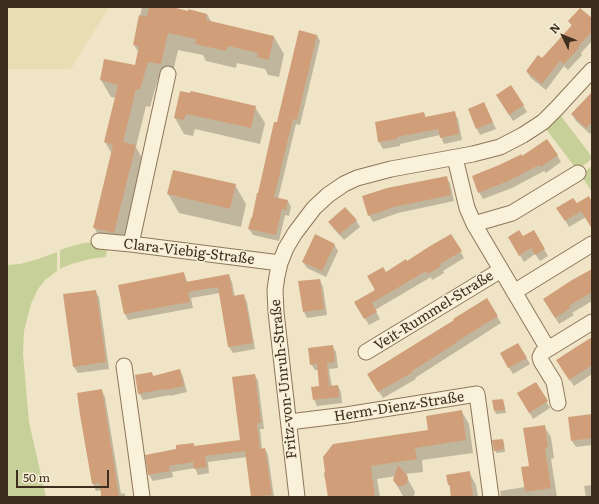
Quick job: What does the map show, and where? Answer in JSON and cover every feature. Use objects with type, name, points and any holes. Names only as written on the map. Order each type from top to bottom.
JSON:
[{"type":"street","name":"Fritz-von-Unruh-Straße","points":[[297,497],[276,312],[275,290],[280,263],[286,248],[295,233],[314,208],[328,195],[356,178],[391,169],[455,158],[500,147],[523,135],[543,122],[592,70]]},
{"type":"street","points":[[131,244],[168,74]]},
{"type":"street","name":"Veit-Rummel-Straße","points":[[455,158],[464,199],[474,224],[548,349]]},
{"type":"street","points":[[474,224],[512,213],[578,173]]},
{"type":"street","name":"Clara-Viebig-Straße","points":[[98,241],[280,263]]},
{"type":"street","name":"Veit-Rummel-Straße","points":[[514,292],[592,244]]},
{"type":"street","name":"Veit-Rummel-Straße","points":[[366,352],[501,270]]},
{"type":"street","points":[[558,403],[554,382],[540,357],[542,353],[592,322]]},
{"type":"street","points":[[124,366],[142,497]]},
{"type":"street","name":"Herm-Dienz-Straße","points":[[289,422],[346,415],[477,394],[491,497]]},
{"type":"shaded area","points":[[7,7],[109,7],[71,69],[7,69]]},
{"type":"green space","points":[[561,116],[592,157],[592,159],[577,170],[546,129]]},
{"type":"green space","points":[[592,166],[592,192],[581,175]]},
{"type":"green space","points":[[94,242],[93,247],[107,249],[106,257],[90,259],[60,269],[60,250],[84,243]]},
{"type":"green space","points":[[57,252],[57,271],[45,280],[38,289],[31,304],[24,331],[23,354],[29,422],[46,497],[7,497],[7,265],[20,264]]},
{"type":"building","points":[[149,7],[172,7],[188,11],[188,9],[207,14],[206,20],[274,36],[269,60],[257,57],[258,53],[228,46],[226,51],[217,49],[195,44],[196,39],[168,33],[161,64],[148,62],[140,90],[136,89],[123,142],[136,145],[114,233],[93,228],[113,145],[104,142],[118,85],[100,80],[104,59],[135,65],[139,46],[133,45],[139,15],[147,17]]},
{"type":"building","points":[[580,8],[592,18],[592,31],[564,64],[560,61],[542,84],[526,71],[538,55],[542,58],[572,25],[568,21]]},
{"type":"building","points":[[299,30],[317,35],[297,120],[293,119],[274,197],[288,200],[286,210],[282,209],[276,235],[248,229],[252,218],[274,122],[277,122]]},
{"type":"building","points":[[511,85],[524,105],[509,115],[496,95]]},
{"type":"building","points":[[180,91],[190,93],[191,91],[256,106],[251,128],[186,114],[184,120],[174,118]]},
{"type":"building","points":[[592,92],[592,122],[586,128],[571,114]]},
{"type":"building","points":[[484,102],[493,122],[476,129],[468,109]]},
{"type":"building","points":[[455,111],[459,134],[440,138],[438,129],[378,142],[375,122],[424,112],[425,117]]},
{"type":"building","points":[[547,139],[558,155],[541,167],[539,165],[508,181],[478,193],[472,176],[522,154],[522,156]]},
{"type":"building","points":[[173,170],[236,184],[230,209],[167,194]]},
{"type":"building","points":[[447,176],[451,195],[394,207],[368,216],[362,196],[387,188]]},
{"type":"building","points":[[589,196],[592,202],[592,229],[581,211],[565,221],[556,208],[573,198],[577,203]]},
{"type":"building","points":[[345,207],[357,220],[340,234],[328,222]]},
{"type":"building","points":[[519,230],[523,236],[534,230],[545,249],[535,255],[531,248],[519,256],[508,237]]},
{"type":"building","points":[[315,234],[335,244],[322,271],[302,262]]},
{"type":"building","points":[[451,234],[462,251],[440,264],[441,266],[428,274],[426,271],[372,303],[377,312],[364,319],[354,302],[375,290],[367,276],[383,267],[386,272]]},
{"type":"building","points":[[592,269],[592,292],[569,306],[571,308],[555,318],[543,299]]},
{"type":"building","points":[[184,272],[186,282],[229,274],[233,296],[244,294],[253,343],[228,347],[218,287],[188,292],[190,302],[124,314],[118,285]]},
{"type":"building","points":[[320,279],[324,309],[303,312],[298,281]]},
{"type":"building","points":[[96,290],[106,362],[73,367],[63,294]]},
{"type":"building","points":[[487,298],[498,316],[412,371],[413,372],[378,392],[367,374]]},
{"type":"building","points":[[592,337],[592,365],[569,380],[556,360]]},
{"type":"building","points":[[518,343],[527,358],[508,368],[500,353]]},
{"type":"building","points":[[333,345],[335,362],[327,363],[329,386],[338,385],[339,397],[313,400],[311,387],[319,386],[317,364],[310,365],[308,348]]},
{"type":"building","points":[[180,369],[184,386],[138,394],[135,375],[152,372],[153,376]]},
{"type":"building","points":[[255,374],[261,423],[257,423],[260,449],[265,448],[272,495],[251,497],[245,451],[205,456],[207,467],[194,469],[193,462],[169,466],[170,471],[148,475],[145,455],[176,449],[176,445],[194,443],[194,446],[240,440],[232,377]]},
{"type":"building","points":[[536,382],[548,401],[529,413],[517,393]]},
{"type":"building","points":[[102,389],[119,497],[101,497],[100,483],[92,484],[80,415],[77,393]]},
{"type":"building","points":[[503,399],[505,410],[494,411],[492,400]]},
{"type":"building","points":[[462,410],[466,440],[415,448],[417,459],[371,466],[375,497],[328,497],[323,457],[333,444],[428,430],[426,416]]},
{"type":"building","points":[[592,414],[592,438],[571,441],[568,417]]},
{"type":"building","points":[[545,425],[548,447],[545,448],[551,488],[525,492],[521,467],[529,466],[523,428]]},
{"type":"building","points":[[503,439],[504,449],[494,451],[492,440]]},
{"type":"building","points":[[398,465],[408,478],[407,483],[403,486],[398,486],[393,480]]},
{"type":"building","points":[[470,471],[473,497],[451,497],[450,485],[448,485],[446,475]]}]
